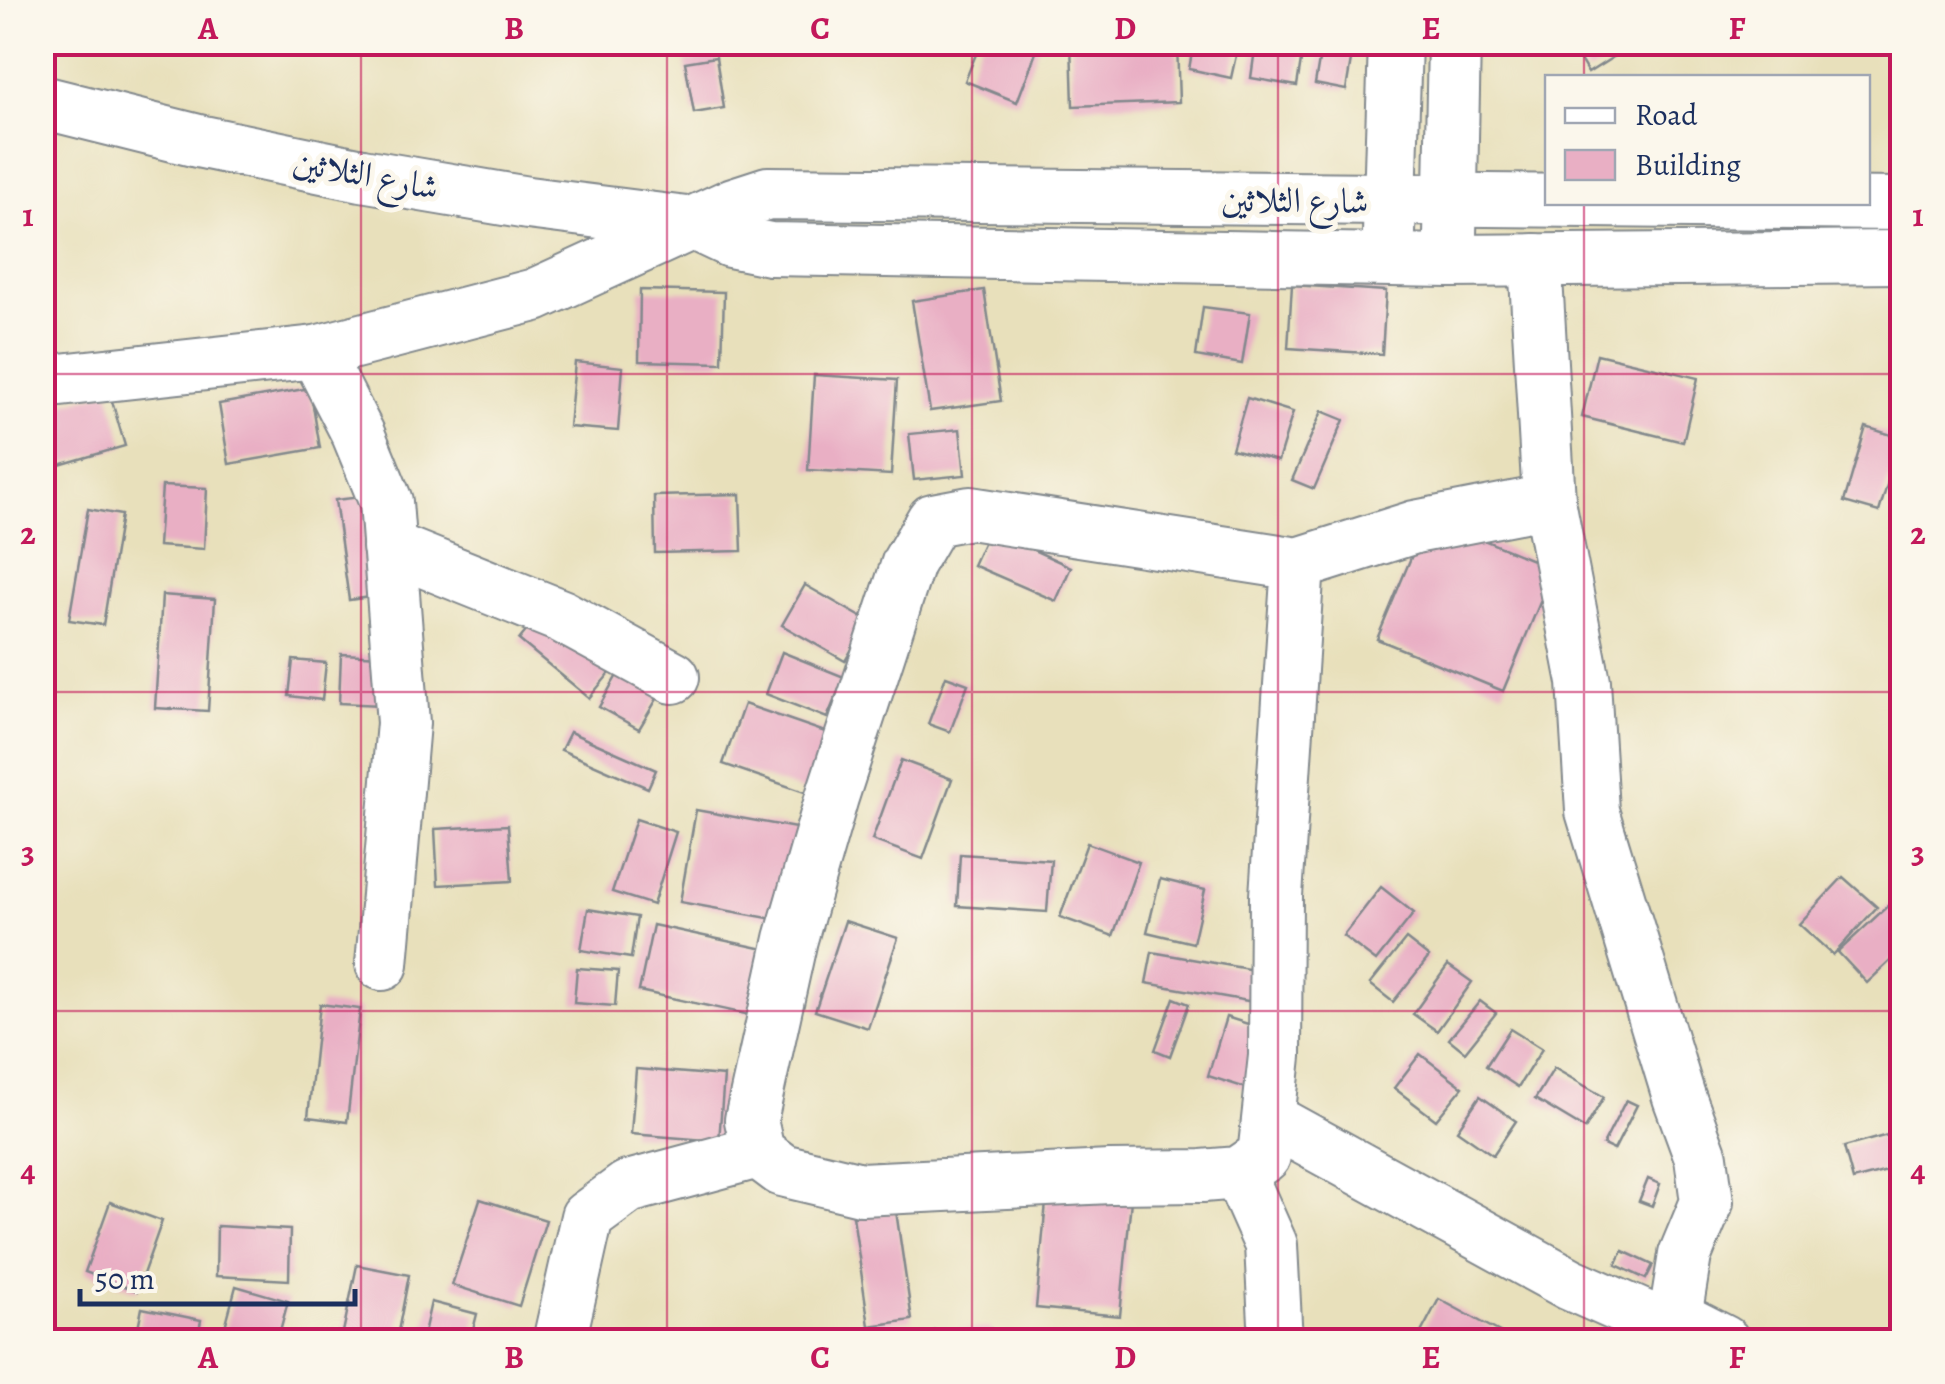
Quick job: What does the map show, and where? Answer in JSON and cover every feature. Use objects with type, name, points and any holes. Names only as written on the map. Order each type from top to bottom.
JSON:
[{"type":"street","points":[[1388,260],[1395,42]]},
{"type":"street","points":[[1450,261],[1454,42]]},
{"type":"street","name":"شارع الثلاثين","points":[[42,102],[198,142],[362,175],[528,203],[694,224],[730,241],[770,249],[1450,261],[1902,257]]},
{"type":"street","name":"شارع الثلاثين","points":[[694,224],[734,204],[768,194],[1545,202]]},
{"type":"street","name":"شارع الثلاثين","points":[[1870,204],[1902,204]]},
{"type":"street","points":[[42,382],[316,352],[535,294],[694,224]]},
{"type":"street","points":[[1535,260],[1548,502],[1584,682],[1592,810],[1701,1156],[1706,1202],[1684,1256],[1676,1317]]},
{"type":"street","points":[[316,352],[358,434],[386,502],[403,723],[382,964]]},
{"type":"street","points":[[1298,564],[1276,896],[1276,1040],[1271,1120],[1264,1156],[1239,1173],[861,1189],[782,1170],[758,1152],[751,1120],[791,939],[908,563],[933,520],[970,513],[1298,564],[1416,527],[1548,502]]},
{"type":"street","points":[[389,547],[562,616],[673,677]]},
{"type":"street","points":[[1271,1120],[1570,1284],[1649,1320],[1664,1322],[1676,1317]]},
{"type":"street","points":[[559,1342],[587,1217],[628,1187],[758,1152]]},
{"type":"street","points":[[1239,1173],[1270,1244],[1276,1342]]},
{"type":"street","points":[[1676,1317],[1724,1342]]},
{"type":"building","points":[[981,42],[1040,42],[1017,102],[965,81]]},
{"type":"building","points":[[1071,42],[1177,42],[1179,102],[1073,106]]},
{"type":"building","points":[[1194,42],[1239,42],[1231,78],[1189,69]]},
{"type":"building","points":[[1256,42],[1304,42],[1297,86],[1251,78]]},
{"type":"building","points":[[1322,42],[1354,42],[1346,90],[1315,84]]},
{"type":"building","points":[[1569,42],[1637,42],[1588,73]]},
{"type":"building","points":[[716,57],[724,108],[694,113],[685,62]]},
{"type":"building","points":[[1292,285],[1386,291],[1382,354],[1288,348]]},
{"type":"building","points":[[640,290],[724,292],[722,363],[639,361]]},
{"type":"building","points":[[984,290],[1001,401],[930,411],[912,301]]},
{"type":"building","points":[[1203,307],[1250,313],[1242,364],[1196,356]]},
{"type":"building","points":[[1597,354],[1698,378],[1683,442],[1582,417]]},
{"type":"building","points":[[575,362],[623,367],[618,431],[569,427]]},
{"type":"building","points":[[814,375],[897,380],[891,475],[808,470]]},
{"type":"building","points":[[310,388],[320,448],[229,464],[219,404]]},
{"type":"building","points":[[109,391],[125,446],[42,470],[42,410]]},
{"type":"building","points":[[1247,398],[1293,412],[1278,461],[1232,449]]},
{"type":"building","points":[[1322,411],[1344,420],[1314,489],[1292,480]]},
{"type":"building","points":[[1866,427],[1901,438],[1879,512],[1844,502]]},
{"type":"building","points":[[960,429],[965,475],[914,480],[909,434]]},
{"type":"building","points":[[162,486],[207,488],[204,549],[158,546]]},
{"type":"building","points":[[387,494],[399,593],[349,600],[335,500]]},
{"type":"building","points":[[740,494],[742,551],[655,553],[654,496]]},
{"type":"building","points":[[88,509],[121,515],[103,625],[69,620]]},
{"type":"building","points":[[1428,517],[1554,569],[1503,691],[1377,639]]},
{"type":"building","points":[[989,530],[1071,567],[1056,601],[973,565]]},
{"type":"building","points":[[805,585],[868,621],[845,661],[782,625]]},
{"type":"building","points":[[162,595],[215,599],[208,711],[155,708]]},
{"type":"building","points":[[544,609],[614,668],[589,698],[519,640]]},
{"type":"building","points":[[632,649],[673,672],[639,729],[599,707]]},
{"type":"building","points":[[782,652],[844,677],[827,718],[766,694]]},
{"type":"building","points":[[341,654],[382,656],[381,705],[339,703]]},
{"type":"building","points":[[293,660],[326,663],[322,700],[289,696]]},
{"type":"building","points":[[946,676],[968,684],[950,732],[928,724]]},
{"type":"building","points":[[744,704],[831,734],[810,794],[723,764]]},
{"type":"building","points":[[570,732],[656,770],[648,788],[561,750]]},
{"type":"building","points":[[901,760],[952,779],[923,859],[872,840]]},
{"type":"building","points":[[696,810],[807,830],[790,922],[680,902]]},
{"type":"building","points":[[636,819],[676,832],[653,905],[612,892]]},
{"type":"building","points":[[508,825],[512,881],[438,885],[435,829]]},
{"type":"building","points":[[1087,843],[1139,862],[1113,936],[1060,917]]},
{"type":"building","points":[[960,854],[1051,860],[1047,912],[957,906]]},
{"type":"building","points":[[1843,877],[1877,907],[1833,955],[1799,924]]},
{"type":"building","points":[[1160,879],[1205,890],[1193,943],[1147,932]]},
{"type":"building","points":[[1381,887],[1414,913],[1376,961],[1343,936]]},
{"type":"building","points":[[1895,899],[1902,907],[1902,950],[1867,983],[1838,952]]},
{"type":"building","points":[[588,909],[637,917],[631,958],[581,950]]},
{"type":"building","points":[[845,921],[898,938],[868,1028],[815,1011]]},
{"type":"building","points":[[653,925],[764,949],[750,1015],[639,991]]},
{"type":"building","points":[[1406,939],[1429,957],[1393,1002],[1370,984]]},
{"type":"building","points":[[1152,952],[1271,973],[1265,1004],[1146,983]]},
{"type":"building","points":[[1448,965],[1472,982],[1437,1031],[1413,1014]]},
{"type":"building","points":[[577,968],[618,971],[615,1006],[574,1003]]},
{"type":"building","points":[[1174,998],[1189,1004],[1170,1056],[1155,1050]]},
{"type":"building","points":[[1480,1001],[1496,1013],[1465,1052],[1449,1039]]},
{"type":"building","points":[[320,1004],[360,1009],[347,1122],[308,1117]]},
{"type":"building","points":[[1226,1017],[1264,1029],[1246,1088],[1208,1076]]},
{"type":"building","points":[[1510,1029],[1542,1049],[1518,1087],[1486,1066]]},
{"type":"building","points":[[1420,1054],[1463,1087],[1436,1120],[1394,1088]]},
{"type":"building","points":[[1554,1068],[1604,1097],[1585,1129],[1535,1099]]},
{"type":"building","points":[[636,1069],[724,1076],[719,1141],[631,1134]]},
{"type":"building","points":[[1480,1096],[1516,1121],[1493,1155],[1457,1130]]},
{"type":"building","points":[[1626,1100],[1637,1105],[1614,1150],[1603,1145]]},
{"type":"building","points":[[1902,1131],[1902,1167],[1853,1180],[1844,1147]]},
{"type":"building","points":[[1648,1179],[1660,1184],[1652,1206],[1639,1201]]},
{"type":"building","points":[[1047,1192],[1131,1200],[1120,1316],[1036,1308]]},
{"type":"building","points":[[480,1199],[546,1220],[519,1306],[452,1285]]},
{"type":"building","points":[[110,1202],[162,1221],[137,1291],[85,1272]]},
{"type":"building","points":[[896,1211],[912,1320],[869,1326],[853,1216]]},
{"type":"building","points":[[217,1226],[290,1230],[289,1280],[216,1276]]},
{"type":"building","points":[[1623,1251],[1653,1265],[1646,1279],[1616,1265]]},
{"type":"building","points":[[357,1265],[409,1275],[396,1342],[363,1342],[342,1337]]},
{"type":"building","points":[[236,1286],[288,1301],[277,1342],[221,1342]]},
{"type":"building","points":[[1439,1299],[1509,1337],[1507,1342],[1416,1342]]},
{"type":"building","points":[[431,1302],[477,1314],[470,1342],[422,1342]]},
{"type":"building","points":[[142,1308],[201,1320],[197,1342],[135,1342]]},
{"type":"building","points":[[991,1328],[993,1342],[935,1342],[935,1331]]},
{"type":"building","points":[[1027,1337],[1084,1338],[1084,1342],[1027,1342]]}]
